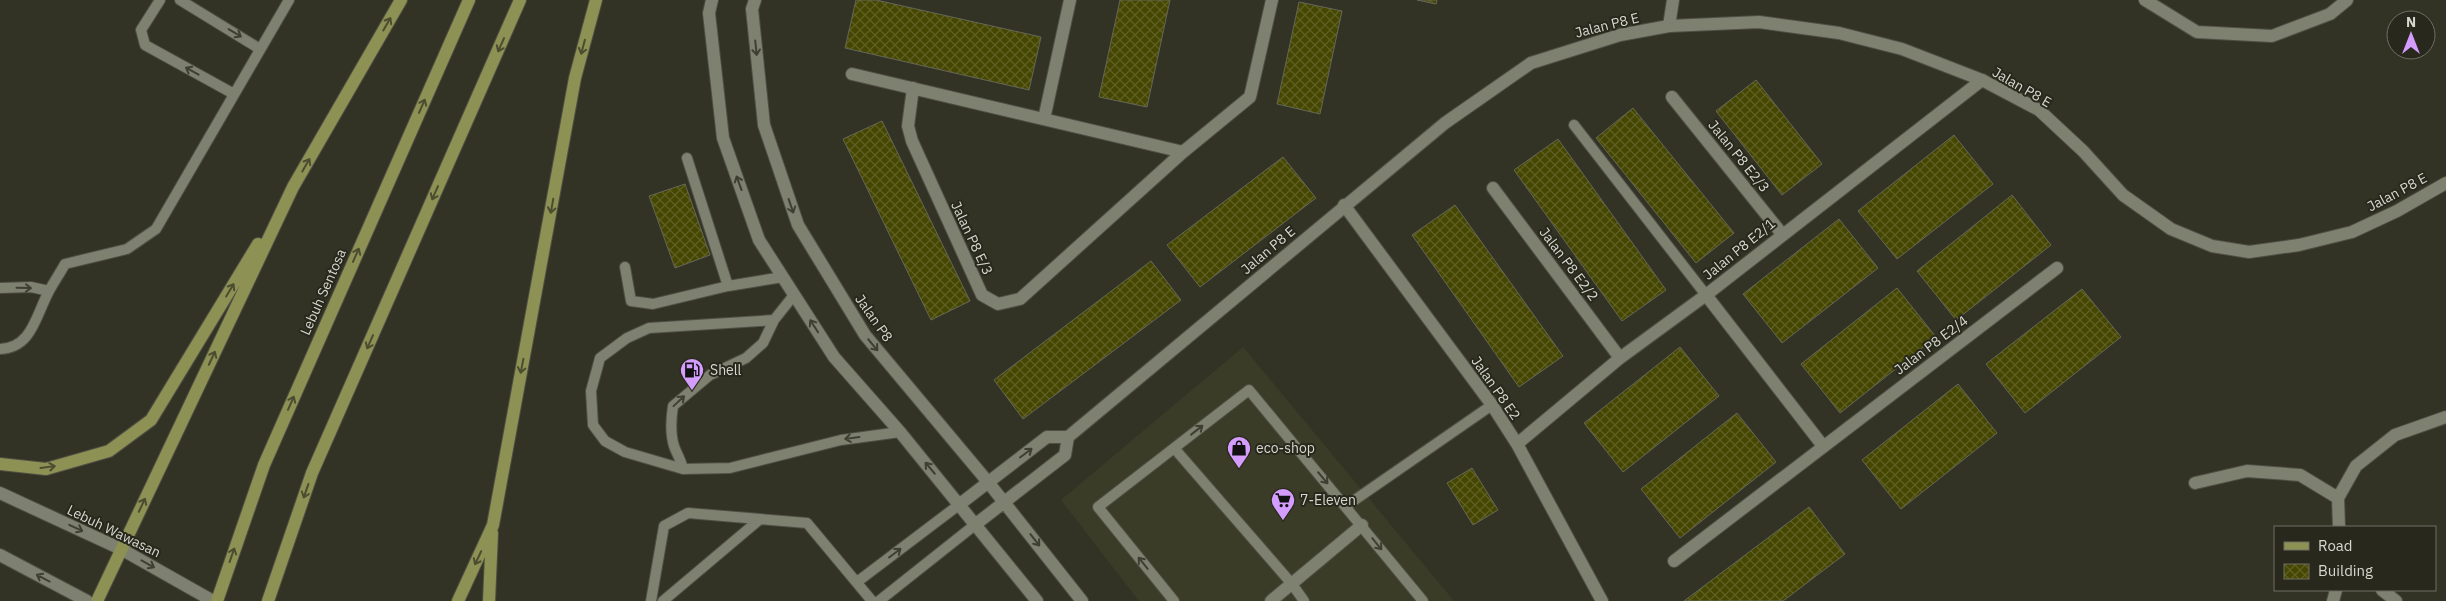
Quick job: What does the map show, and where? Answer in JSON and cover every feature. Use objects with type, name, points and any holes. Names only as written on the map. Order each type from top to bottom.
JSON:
[{"type":"main road","points":[[0,464],[46,469],[109,451],[151,420],[293,187],[401,0]]},
{"type":"main road","name":"Lebuh Sentosa","points":[[215,601],[264,465],[469,0]]},
{"type":"main road","points":[[268,601],[312,473],[520,0]]},
{"type":"main road","points":[[489,601],[493,525],[575,78],[596,0]]},
{"type":"main road","points":[[97,601],[293,187]]},
{"type":"main road","points":[[458,601],[493,525]]},
{"type":"street","points":[[712,0],[709,13],[723,138],[759,240],[834,357],[960,504],[1037,601]]},
{"type":"street","name":"Jalan P8","points":[[755,0],[752,9],[764,125],[798,225],[865,335],[1005,502],[1082,601]]},
{"type":"street","points":[[1044,119],[1070,0]]},
{"type":"street","name":"Jalan P8 E/3","points":[[913,88],[908,126],[912,141],[982,295],[998,304],[1020,299],[1183,152],[1250,97],[1272,0]]},
{"type":"street","points":[[1669,26],[1673,0]]},
{"type":"street","points":[[2145,0],[2197,32],[2272,36],[2330,14],[2347,0]]},
{"type":"street","name":"Jalan P8 E","points":[[1068,437],[1344,205],[1445,123],[1531,63],[1620,35],[1669,26],[1759,22],[1840,33],[1902,49],[1982,80],[2039,110],[2083,151],[2123,195],[2171,229],[2212,246],[2249,252],[2299,245],[2352,232],[2397,212],[2446,183]]},
{"type":"street","points":[[852,74],[1183,152]]},
{"type":"street","name":"Jalan P8 E2/1","points":[[1517,444],[1620,358],[1706,295],[1982,80]]},
{"type":"street","name":"Jalan P8 E2/3","points":[[1672,97],[1782,234]]},
{"type":"street","name":"Jalan P8 E2/2","points":[[1493,188],[1620,358]]},
{"type":"street","name":"Jalan P8 E2","points":[[1344,205],[1492,405],[1517,444],[1602,601]]},
{"type":"street","name":"Jalan P8 E2/4","points":[[1674,561],[2056,268]]},
{"type":"street","points":[[1706,295],[1823,446]]},
{"type":"street","points":[[2339,526],[2338,498],[2356,466],[2396,435],[2446,417]]},
{"type":"street","points":[[960,504],[1047,437],[1068,437],[1065,455],[976,524]]},
{"type":"street","points":[[2194,483],[2247,471],[2300,475],[2338,498]]},
{"type":"street","name":"Lebuh Wawasan","points":[[0,493],[121,549],[215,601]]},
{"type":"street","points":[[1271,601],[1362,526]]},
{"type":"street","points":[[0,556],[87,601]]},
{"type":"street","points":[[2383,591],[2396,601]]},
{"type":"lane","points":[[160,0],[141,30],[145,45],[234,94]]},
{"type":"lane","points":[[180,0],[260,49]]},
{"type":"lane","points":[[0,349],[12,348],[29,335],[49,292],[65,264],[127,249],[156,229],[289,0]]},
{"type":"lane","points":[[1574,125],[1706,295]]},
{"type":"lane","points":[[687,158],[728,286]]},
{"type":"lane","points":[[626,267],[631,301],[653,304],[728,286],[783,277]]},
{"type":"lane","points":[[0,288],[31,287],[49,292]]},
{"type":"lane","points":[[683,469],[681,457],[674,447],[670,422],[673,406],[710,375],[746,358],[763,343],[774,320],[794,295]]},
{"type":"lane","points":[[774,320],[649,328],[627,338],[600,358],[591,391],[593,425],[605,441],[625,452],[683,469],[730,468],[842,440],[900,432]]},
{"type":"lane","points":[[1174,601],[1098,507],[1249,390],[1423,601]]},
{"type":"lane","points":[[1346,506],[1492,405]]},
{"type":"lane","points":[[1174,448],[1292,584],[1304,601]]},
{"type":"lane","points":[[856,582],[960,504]]},
{"type":"lane","points":[[651,601],[664,526],[688,513],[807,523],[872,601]]},
{"type":"lane","points":[[663,601],[759,520]]},
{"type":"lane","points":[[879,601],[976,524]]},
{"type":"shaded area","points":[[1243,347],[1454,601],[1139,601],[1061,500]]},
{"type":"building","points":[[856,0],[876,0],[1041,37],[1029,90],[845,48]]},
{"type":"building","points":[[1120,0],[1170,0],[1147,107],[1099,97]]},
{"type":"building","points":[[1417,0],[1437,0],[1436,4]]},
{"type":"building","points":[[1299,2],[1342,11],[1320,114],[1277,104]]},
{"type":"building","points":[[1756,80],[1822,164],[1782,195],[1716,111]]},
{"type":"building","points":[[1633,108],[1734,233],[1696,263],[1596,138]]},
{"type":"building","points":[[882,121],[970,301],[931,320],[843,139]]},
{"type":"building","points":[[1954,135],[1993,184],[1897,259],[1858,211]]},
{"type":"building","points":[[1558,139],[1666,290],[1622,321],[1514,170]]},
{"type":"building","points":[[1283,157],[1316,198],[1200,287],[1167,245]]},
{"type":"building","points":[[685,184],[710,255],[675,268],[649,196]]},
{"type":"building","points":[[2012,195],[2051,245],[1956,320],[1917,271]]},
{"type":"building","points":[[1455,205],[1563,356],[1519,387],[1412,235]]},
{"type":"building","points":[[1839,219],[1878,268],[1782,343],[1743,294]]},
{"type":"building","points":[[1151,261],[1181,300],[1023,419],[994,380]]},
{"type":"building","points":[[1897,288],[1936,337],[1840,413],[1801,364]]},
{"type":"building","points":[[2082,289],[2121,337],[2025,413],[1986,364]]},
{"type":"building","points":[[1680,347],[1719,396],[1623,472],[1584,423]]},
{"type":"building","points":[[1958,384],[1997,433],[1901,509],[1862,460]]},
{"type":"building","points":[[1737,413],[1776,462],[1680,538],[1641,489]]},
{"type":"building","points":[[1472,468],[1498,510],[1473,525],[1447,483]]},
{"type":"building","points":[[1809,507],[1845,554],[1783,601],[1684,601]]},
{"type":"place","name":"Shell","points":[[692,391]]},
{"type":"place","name":"eco-shop","points":[[1239,469]]},
{"type":"place","name":"7-Eleven","points":[[1283,521]]}]
